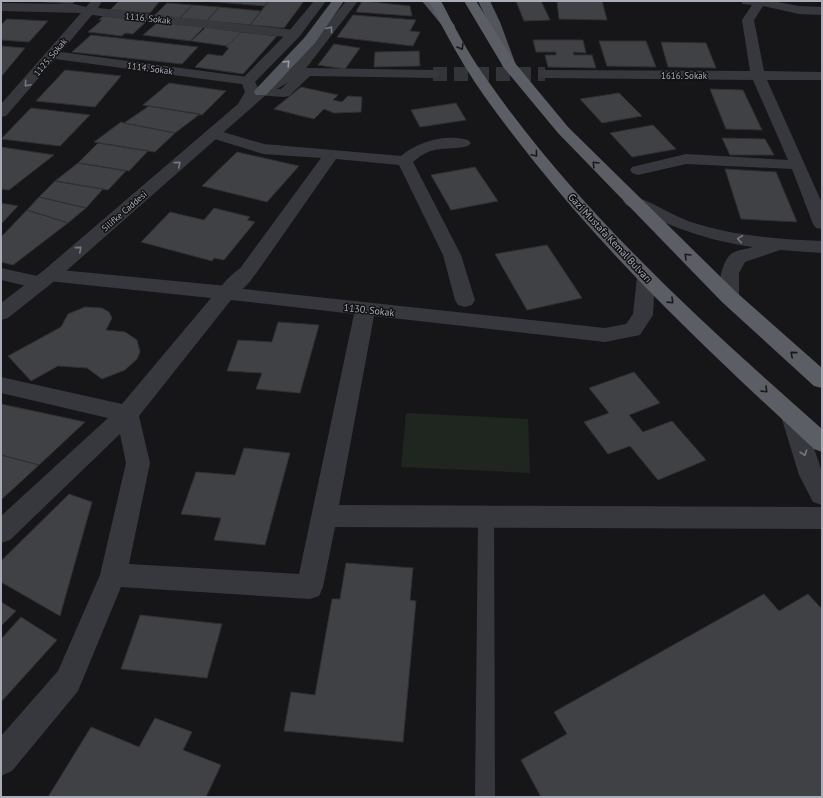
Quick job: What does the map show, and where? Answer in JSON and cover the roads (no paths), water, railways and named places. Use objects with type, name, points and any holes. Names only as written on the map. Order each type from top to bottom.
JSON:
[{"type":"highway","name":"Gazi Mustafa Kemal Bulvarı","points":[[435,1],[483,84],[526,143],[568,193],[646,277],[822,443]]},
{"type":"highway","points":[[470,1],[509,65],[563,130],[729,297],[822,380]]},
{"type":"main road","points":[[261,92],[310,40],[338,1]]},
{"type":"main road","points":[[428,1],[449,26]]},
{"type":"main road","points":[[484,1],[494,22],[509,65]]},
{"type":"street","name":"1125. Sokak","points":[[1,113],[97,1]]},
{"type":"street","points":[[248,81],[294,34],[320,1]]},
{"type":"street","name":"Silifke Caddesi","points":[[1,313],[45,279],[261,92],[295,73],[352,1]]},
{"type":"street","points":[[746,1],[760,2],[799,10],[822,11]]},
{"type":"street","points":[[760,2],[748,20],[758,75],[798,165],[822,224]]},
{"type":"street","name":"1116. Sokak","points":[[1,7],[74,8],[88,11],[294,34]]},
{"type":"street","name":"1114. Sokak","points":[[52,55],[248,81]]},
{"type":"street","points":[[261,92],[284,93],[307,72],[433,74]]},
{"type":"street","name":"1616. Sokak","points":[[545,74],[822,76]]},
{"type":"street","name":"Silifke Caddesi","points":[[244,107],[252,92],[248,81]]},
{"type":"street","points":[[213,134],[263,149],[405,161],[418,149],[423,147],[434,144],[463,144]]},
{"type":"street","points":[[1,532],[127,414],[227,292],[248,271],[332,154]]},
{"type":"street","points":[[638,170],[686,159],[798,165]]},
{"type":"street","points":[[405,161],[452,255],[466,300]]},
{"type":"street","points":[[632,201],[680,224],[720,236],[779,245],[822,247]]},
{"type":"street","points":[[729,297],[730,272],[738,258],[779,245]]},
{"type":"street","name":"1130. Sokak","points":[[1,274],[45,279],[227,292],[364,310],[605,335],[633,330],[643,315],[646,277]]},
{"type":"street","points":[[113,576],[310,587],[364,310]]},
{"type":"street","points":[[1,385],[127,414]]},
{"type":"street","points":[[1,760],[68,681],[113,576],[138,463],[127,414]]},
{"type":"street","points":[[792,416],[811,475],[822,495]]},
{"type":"street","points":[[324,516],[486,518],[822,518]]},
{"type":"lane","points":[[485,797],[486,518]]},
{"type":"tunnel","points":[[433,74],[545,74]]}]
